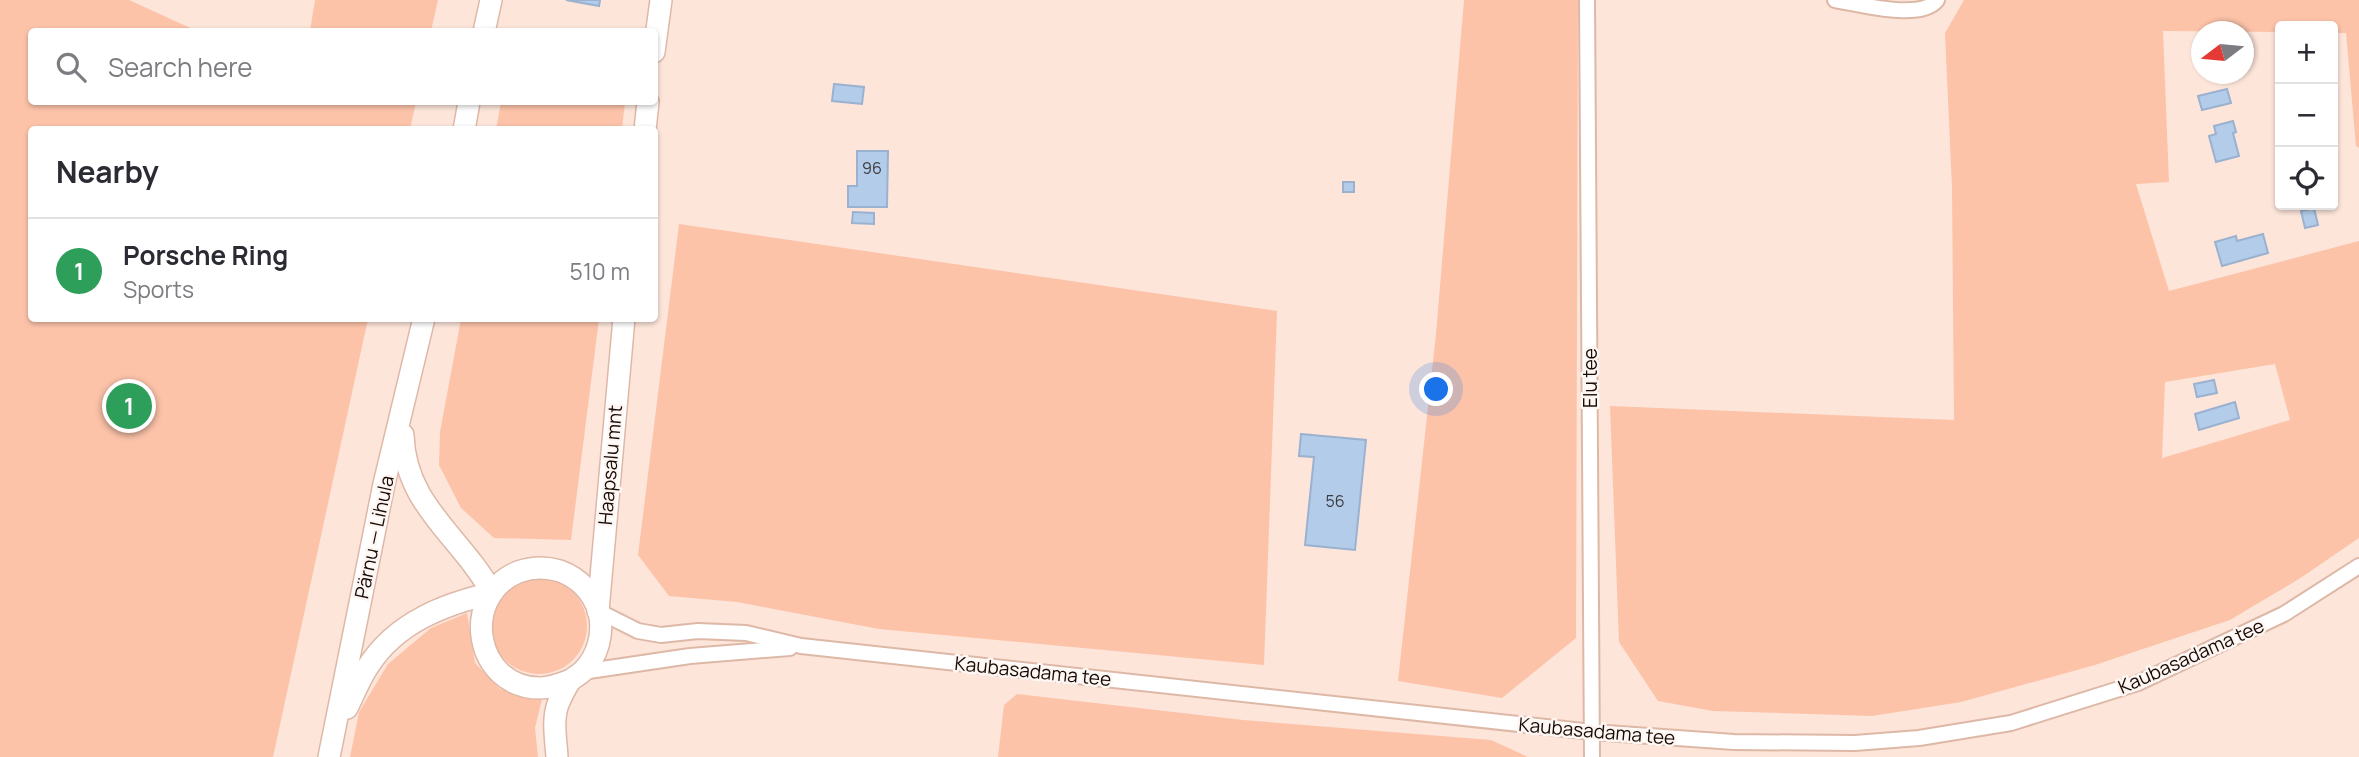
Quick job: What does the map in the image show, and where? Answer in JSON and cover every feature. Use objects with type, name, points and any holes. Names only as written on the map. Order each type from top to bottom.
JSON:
[{"type":"main road","points":[[485,28],[491,0]]},
{"type":"main road","points":[[657,28],[659,6]]},
{"type":"main road","points":[[465,126],[469,105]]},
{"type":"main road","points":[[645,126],[648,105]]},
{"type":"main road","name":"Pärnu — Lihula","points":[[329,757],[384,484],[423,322]]},
{"type":"main road","name":"Haapsalu mnt","points":[[598,611],[624,322]]},
{"type":"main road","points":[[404,408],[404,448],[413,484],[432,515],[483,575],[492,593]]},
{"type":"main road","points":[[557,757],[555,713],[576,676],[596,652],[600,636],[598,611],[584,586],[573,578],[551,569],[537,568],[512,575],[492,593],[483,612],[481,627],[484,647],[496,668],[510,680],[527,687],[551,687],[576,676]]},
{"type":"main road","points":[[334,731],[370,663],[400,632],[446,605],[492,593]]},
{"type":"street","name":"Elu tee","points":[[1587,0],[1592,757]]},
{"type":"street","points":[[1835,0],[1915,12],[1935,3]]},
{"type":"street","name":"Kaubasadama tee","points":[[598,611],[638,631],[661,635],[698,631],[746,633],[802,646],[1592,732],[1734,742],[1855,743],[1919,738],[2011,723],[2150,678],[2284,614],[2359,566]]},
{"type":"street","name":"Kaubasadama tee","points":[[576,676],[690,656],[802,646]]},
{"type":"shaded area","points":[[0,0],[129,0],[190,28],[28,28],[28,105],[415,105],[411,126],[28,126],[28,322],[367,322],[273,757],[0,757]]},
{"type":"shaded area","points":[[315,0],[438,0],[432,28],[310,28]]},
{"type":"shaded area","points":[[1464,0],[1578,0],[1576,638],[1502,698],[1398,681],[1436,334]]},
{"type":"shaded area","points":[[1964,0],[2359,0],[2359,148],[2356,146],[2346,33],[2338,33],[2338,21],[2275,21],[2275,32],[2254,32],[2254,21],[2191,21],[2191,31],[2163,31],[2169,182],[2136,184],[2169,291],[2359,241],[2359,538],[2299,579],[2230,620],[2095,665],[1961,702],[1872,716],[1713,711],[1658,701],[1619,642],[1610,406],[1954,420],[1952,188],[1945,33]],"holes":[[[2275,364],[2290,420],[2162,458],[2165,382]]]},
{"type":"shaded area","points":[[500,105],[625,105],[622,126],[497,126]]},
{"type":"shaded area","points":[[679,224],[1277,311],[1264,665],[879,629],[737,602],[669,596],[638,555]]},
{"type":"shaded area","points":[[460,322],[599,322],[571,540],[494,538],[461,508],[439,465],[440,432]]},
{"type":"shaded area","points":[[539,578],[557,582],[573,592],[583,608],[587,626],[583,644],[573,660],[557,670],[539,674],[521,670],[505,660],[495,644],[491,626],[495,608],[505,592],[521,582]]},
{"type":"shaded area","points":[[467,613],[475,663],[500,689],[542,699],[535,728],[538,757],[350,757],[359,712],[388,664],[431,628]]},
{"type":"shaded area","points":[[1017,694],[1243,720],[1491,740],[1528,757],[998,757],[1004,705]]},
{"type":"building","points":[[566,0],[600,0],[599,6]]},
{"type":"building","points":[[834,84],[864,87],[862,104],[832,101]]},
{"type":"building","points":[[2227,89],[2231,103],[2202,110],[2198,96]]},
{"type":"building","points":[[2233,121],[2239,156],[2216,162],[2209,136],[2216,134],[2214,126]]},
{"type":"building","points":[[857,151],[888,151],[887,207],[848,207],[848,186],[857,186]]},
{"type":"building","points":[[1343,182],[1354,182],[1354,192],[1343,192]]},
{"type":"building","points":[[2314,210],[2318,225],[2305,228],[2301,211]]},
{"type":"building","points":[[853,212],[874,213],[874,224],[852,223]]},
{"type":"building","points":[[2263,234],[2268,253],[2222,266],[2215,242],[2236,236],[2237,241]]},
{"type":"building","points":[[2214,380],[2217,393],[2197,397],[2194,384]]},
{"type":"building","points":[[2235,402],[2239,418],[2199,430],[2195,414]]},
{"type":"building","points":[[1301,434],[1366,440],[1355,550],[1305,545],[1314,457],[1299,456]]},
{"type":"place","name":"Porsche Ring","points":[[129,406]]}]
